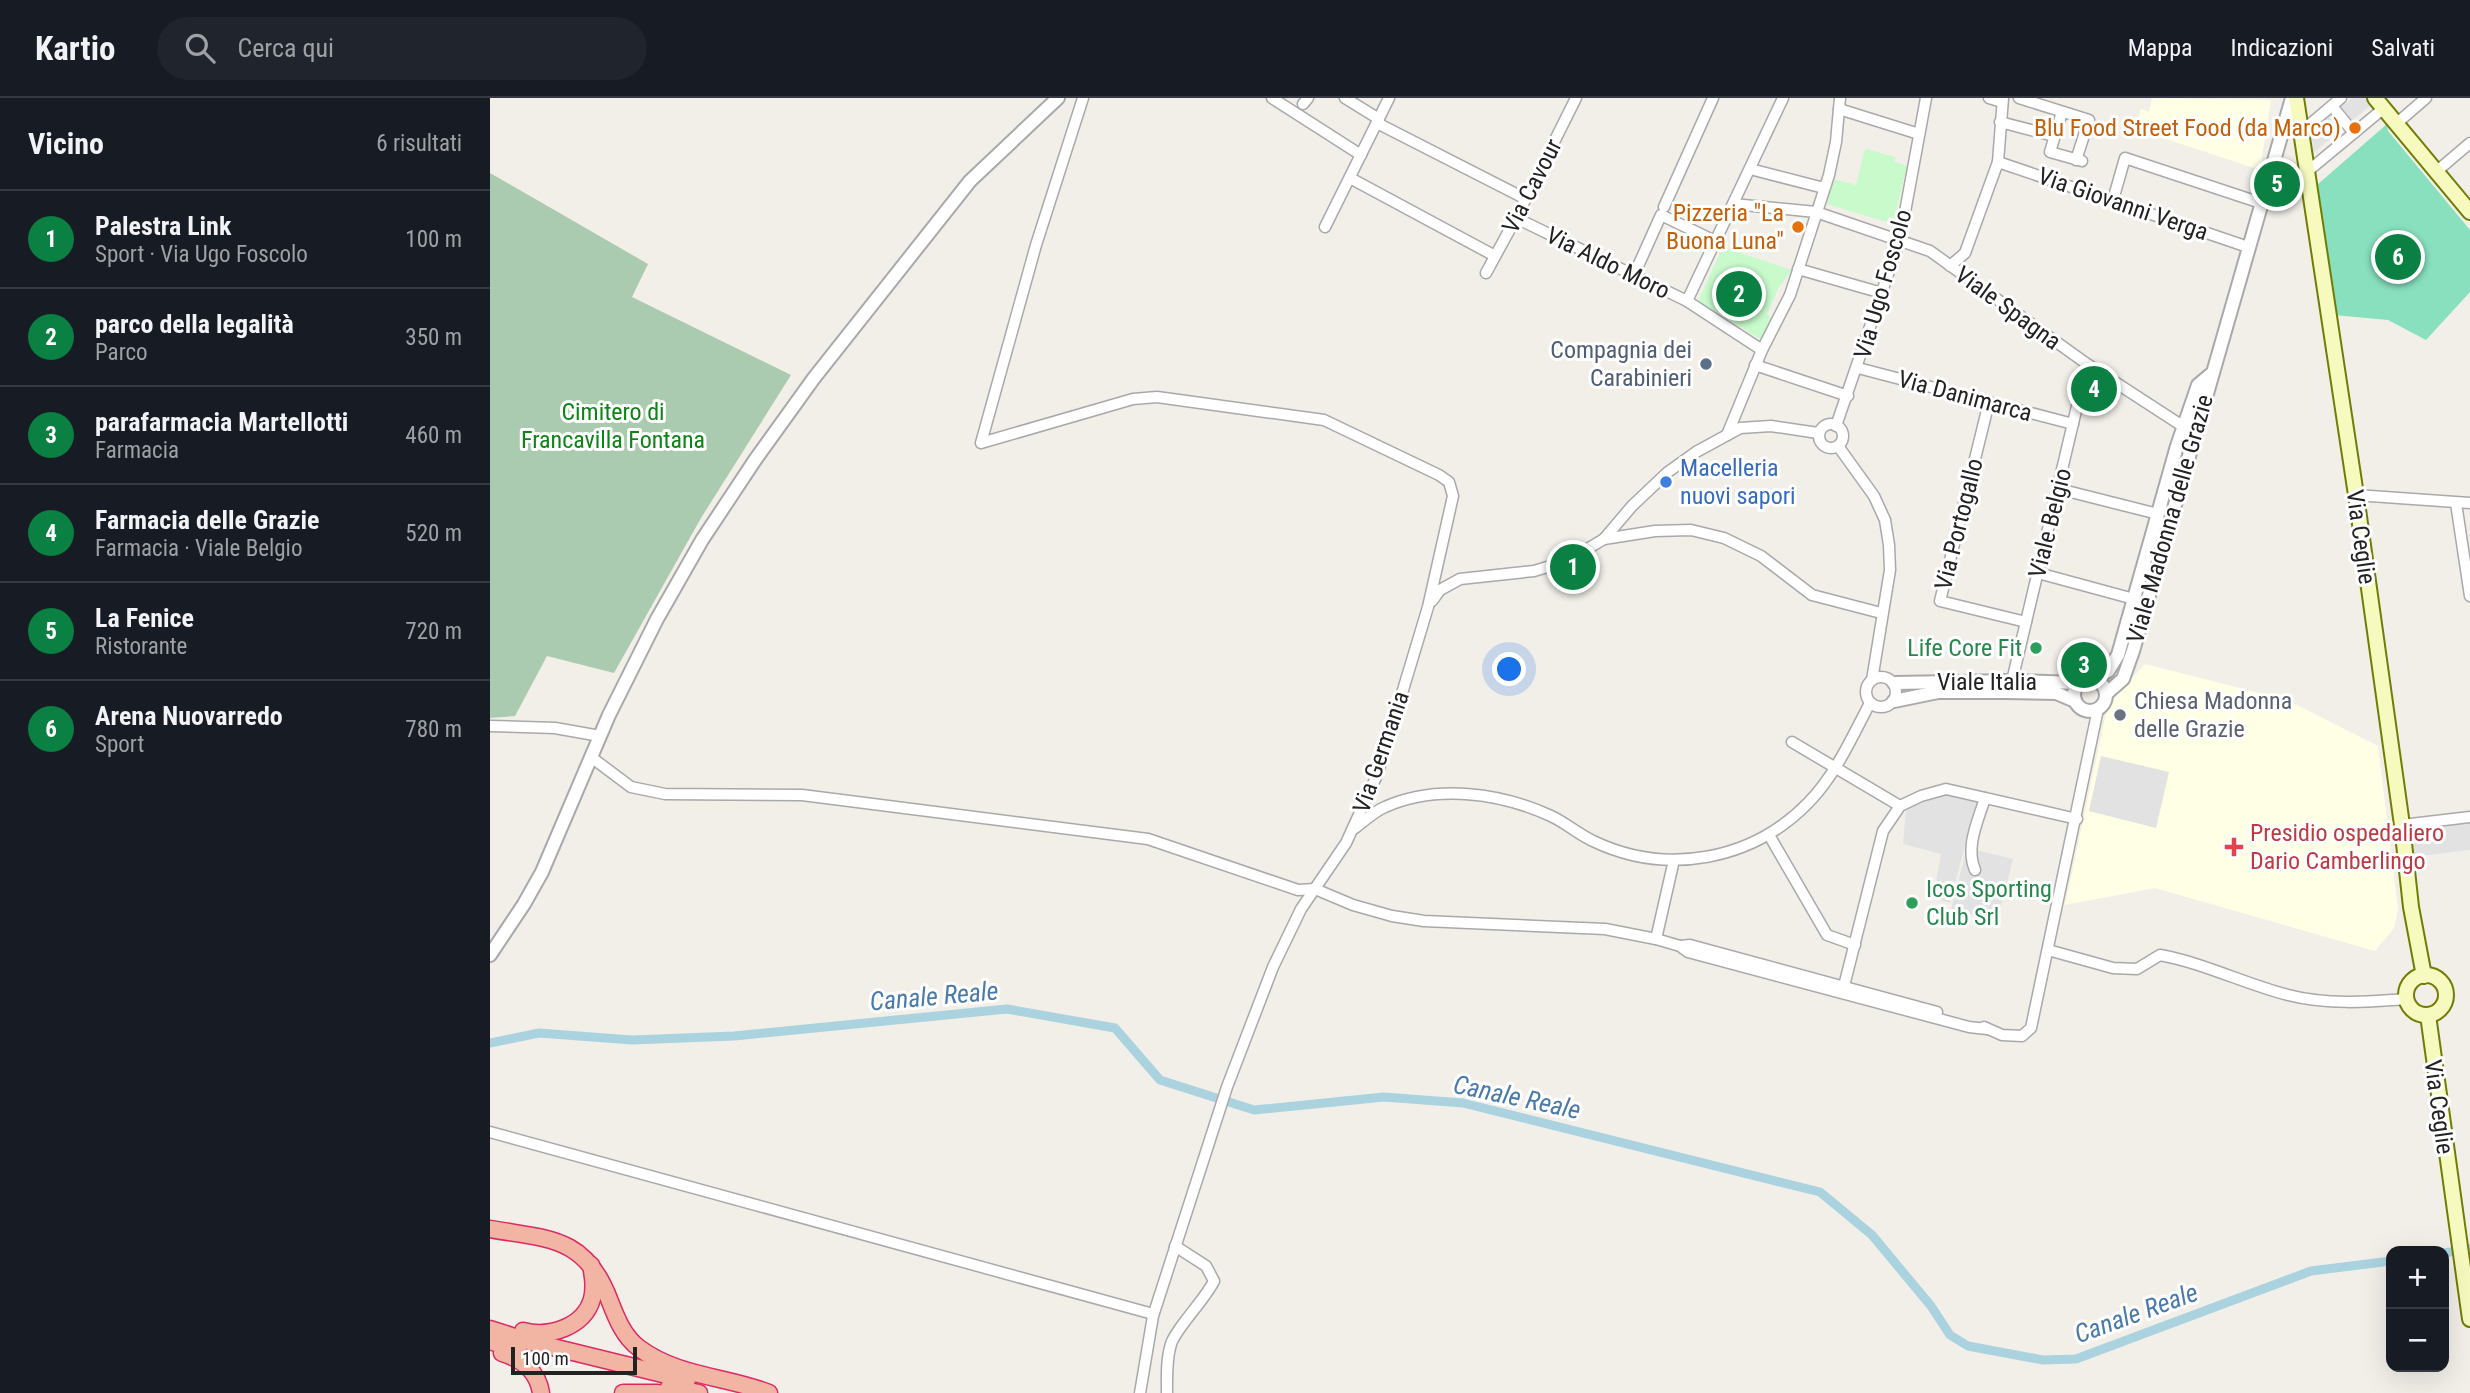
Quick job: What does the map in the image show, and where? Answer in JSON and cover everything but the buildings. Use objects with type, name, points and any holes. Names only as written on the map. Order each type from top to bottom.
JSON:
[{"type":"highway","points":[[490,1229],[553,1240],[574,1249],[590,1263],[602,1279],[620,1327],[638,1348],[678,1370],[769,1393]]},
{"type":"highway","points":[[490,1320],[527,1332],[546,1333],[564,1329],[581,1317],[592,1300],[594,1281],[590,1263]]},
{"type":"highway","points":[[490,1329],[524,1340],[747,1393]]},
{"type":"highway","points":[[490,1340],[519,1350],[699,1393]]},
{"type":"highway","points":[[490,1349],[516,1357],[530,1369],[540,1385],[541,1393]]},
{"type":"highway","points":[[623,1393],[658,1393]]},
{"type":"main road","name":"Via Ceglie","points":[[2294,98],[2302,131],[2356,495],[2411,907],[2424,976]]},
{"type":"main road","points":[[2380,103],[2470,212]]},
{"type":"main road","points":[[2424,976],[2437,979],[2445,990],[2444,1003],[2440,1009],[2428,1015],[2414,1011],[2406,999],[2408,986],[2418,977],[2424,976]]},
{"type":"main road","name":"Via Ceglie","points":[[2428,1015],[2470,1319]]},
{"type":"street","points":[[490,955],[542,872],[600,736],[657,619],[702,540],[755,460],[814,377],[970,181],[1058,98]]},
{"type":"street","name":"Via Germania","points":[[1083,98],[1035,245],[981,443],[1133,399],[1157,397],[1324,420],[1439,475],[1449,482],[1453,496],[1428,607],[1378,773],[1346,843],[1301,909],[1273,967],[1227,1087],[1153,1314],[1140,1393]]},
{"type":"street","points":[[1272,98],[1361,155]]},
{"type":"street","points":[[1345,98],[1378,121],[1526,198]]},
{"type":"street","points":[[1325,227],[1389,98]]},
{"type":"street","name":"Via Cavour","points":[[1486,272],[1576,98]]},
{"type":"street","points":[[1664,207],[1713,98]]},
{"type":"street","name":"Via Aldo Moro","points":[[1516,218],[1687,301],[1783,98]]},
{"type":"street","name":"Via Ugo Foscolo","points":[[1836,426],[1900,239],[1926,98]]},
{"type":"street","points":[[1950,266],[1965,253],[1998,162],[2002,100],[1989,98]]},
{"type":"street","points":[[2019,98],[2089,120],[2079,161],[2050,152],[2062,112]]},
{"type":"street","points":[[2210,375],[2294,98]]},
{"type":"street","points":[[2302,131],[2341,98]]},
{"type":"street","points":[[2397,124],[2426,98]]},
{"type":"street","points":[[1727,435],[1755,365],[1790,295],[1836,142],[1840,103],[1919,134]]},
{"type":"street","points":[[2308,172],[2354,133],[2380,103]]},
{"type":"street","points":[[2332,106],[2354,133]]},
{"type":"street","points":[[2000,122],[2054,136]]},
{"type":"street","points":[[2437,171],[2470,143]]},
{"type":"street","points":[[2113,200],[2124,158],[2261,202]]},
{"type":"street","name":"Via Giovanni Verga","points":[[1998,162],[2248,247]]},
{"type":"street","points":[[1750,169],[1824,188]]},
{"type":"street","points":[[1350,178],[1495,256]]},
{"type":"street","name":"Viale Spagna","points":[[1733,204],[1816,212],[1930,251],[2087,364],[2184,427]]},
{"type":"street","points":[[1634,275],[1661,215],[1716,241]]},
{"type":"street","points":[[1798,269],[1882,293]]},
{"type":"street","points":[[1687,301],[1762,350]]},
{"type":"street","name":"Viale Belgio","points":[[2012,681],[2087,364]]},
{"type":"street","points":[[1755,365],[1848,396]]},
{"type":"street","name":"Via Danimarca","points":[[1858,368],[2073,424]]},
{"type":"street","name":"Viale Madonna delle Grazie","points":[[2094,679],[2108,671],[2118,655],[2184,427],[2198,385],[2210,375]]},
{"type":"street","name":"Viale Madonna delle Grazie","points":[[2107,693],[2123,679],[2133,651],[2210,375]]},
{"type":"street","name":"Via Portogallo","points":[[1989,402],[1940,601],[2026,622]]},
{"type":"street","points":[[1827,424],[1836,426],[1843,433],[1843,439],[1838,446],[1828,449],[1822,445],[1818,433],[1827,424]]},
{"type":"street","points":[[1428,607],[1440,590],[1460,579],[1534,571],[1567,561],[1604,539],[1632,506],[1668,472],[1696,452],[1740,428],[1771,426],[1818,433]]},
{"type":"street","points":[[1353,829],[1384,807],[1415,797],[1455,794],[1489,796],[1522,805],[1553,817],[1593,841],[1626,853],[1674,860],[1733,852],[1769,835],[1809,802],[1835,768],[1870,703],[1866,690],[1872,680],[1890,570],[1885,520],[1874,496],[1838,446]]},
{"type":"street","points":[[2059,489],[2158,514]]},
{"type":"street","points":[[2356,495],[2470,503]]},
{"type":"street","points":[[2456,503],[2470,596]]},
{"type":"street","points":[[1604,539],[1655,531],[1691,530],[1724,538],[1761,556],[1812,594],[1881,613]]},
{"type":"street","points":[[2038,573],[2134,599]]},
{"type":"street","points":[[1870,703],[1881,708],[1891,705],[1897,693],[1894,683],[1882,677],[1872,680]]},
{"type":"street","points":[[591,757],[631,787],[665,794],[802,795],[1148,839],[1298,890],[1315,889],[1353,905],[1392,916],[1423,921],[1605,929],[1690,946],[1975,1022],[2002,1035],[2021,1036],[2031,1028],[2098,709],[2106,699],[2104,685],[2089,678],[2079,683],[2074,694],[2075,701],[2087,711],[2098,709]]},
{"type":"street","name":"Viale Italia","points":[[1894,683],[2079,683]]},
{"type":"street","name":"Viale Italia","points":[[1894,701],[1938,692],[2056,693],[2075,701]]},
{"type":"street","points":[[490,726],[555,728],[600,736]]},
{"type":"street","points":[[1792,742],[1900,806]]},
{"type":"street","points":[[1844,986],[1883,831],[1900,806],[1921,796],[1946,789],[2077,819]]},
{"type":"street","points":[[1976,870],[1972,862],[1971,846],[1985,798]]},
{"type":"street","points":[[2402,825],[2470,817]]},
{"type":"street","points":[[1769,835],[1827,934],[1855,945]]},
{"type":"street","points":[[1656,939],[1674,860]]},
{"type":"street","points":[[1680,946],[1688,952],[1969,1027],[1987,1029]]},
{"type":"street","points":[[2048,950],[2113,968],[2137,969],[2160,955],[2181,959],[2290,996],[2333,1002],[2406,999]]},
{"type":"street","points":[[490,1132],[1153,1314]]},
{"type":"street","points":[[1167,1393],[1171,1342],[1199,1306],[1214,1281],[1206,1266],[1175,1246]]},
{"type":"shaded area","points":[[2152,98],[2271,100],[2260,170],[2136,129],[2141,109],[2149,112]]},
{"type":"shaded area","points":[[2352,98],[2365,98],[2371,105],[2314,152],[2311,133]]},
{"type":"shaded area","name":"Presidio ospedaliero Dario Camberlingo","points":[[2145,664],[2287,700],[2378,746],[2398,909],[2394,928],[2375,951],[2155,888],[2065,905],[2108,704]]},
{"type":"shaded area","points":[[2101,756],[2169,772],[2156,828],[2089,811]]},
{"type":"shaded area","points":[[1944,793],[1973,798],[1976,803],[1950,903],[1933,898],[1941,854],[1903,844],[1906,810],[1917,802]]},
{"type":"shaded area","points":[[2470,823],[2470,850],[2411,857],[2408,830]]},
{"type":"shaded area","points":[[1967,848],[2013,859],[1997,921],[1951,909]]},
{"type":"green space","points":[[2387,124],[2388,131],[2470,230],[2470,292],[2426,340],[2388,320],[2334,315],[2317,185]]},
{"type":"green space","points":[[1865,149],[1896,157],[1894,161],[1907,166],[1893,224],[1827,204],[1833,179],[1856,185]]},
{"type":"green space","name":"Cimitero di Francavilla Fontana","points":[[490,173],[648,264],[632,297],[791,375],[701,518],[614,673],[547,656],[515,716],[490,718]]},
{"type":"green space","points":[[1723,247],[1792,270],[1779,287],[1767,314],[1771,318],[1762,340],[1698,301]]},
{"type":"waterway","name":"Canale Reale","points":[[490,1043],[539,1033],[632,1040],[734,1036],[1007,1009],[1115,1028],[1160,1080],[1254,1110],[1384,1097],[1463,1103],[1820,1192],[1872,1235],[1931,1306],[1950,1335],[1968,1346],[2043,1360],[2076,1359],[2311,1271],[2386,1262]]},
{"type":"waterway","name":"Canale Reale","points":[[2449,1252],[2470,1249]]},
{"type":"place","name":"Blu Food Street Food (da Marco)","points":[[2355,128]]},
{"type":"place","name":"La Fenice","points":[[2277,184]]},
{"type":"place","name":"Pizzeria \"La Buona Luna\"","points":[[1798,227]]},
{"type":"place","name":"Arena Nuovarredo","points":[[2398,257]]},
{"type":"place","name":"parco della legalità","points":[[1739,294]]},
{"type":"place","name":"Compagnia dei Carabinieri","points":[[1706,364]]},
{"type":"place","name":"Farmacia delle Grazie","points":[[2094,389]]},
{"type":"place","name":"Macelleria nuovi sapori","points":[[1666,482]]},
{"type":"place","name":"Palestra Link","points":[[1573,567]]},
{"type":"place","name":"Life Core Fit","points":[[2036,648]]},
{"type":"place","name":"parafarmacia Martellotti","points":[[2084,665]]},
{"type":"place","name":"Chiesa Madonna delle Grazie","points":[[2120,715]]},
{"type":"place","name":"Presidio ospedaliero Dario Camberlingo","points":[[2234,847]]},
{"type":"place","name":"Icos Sporting Club Srl","points":[[1912,903]]}]
